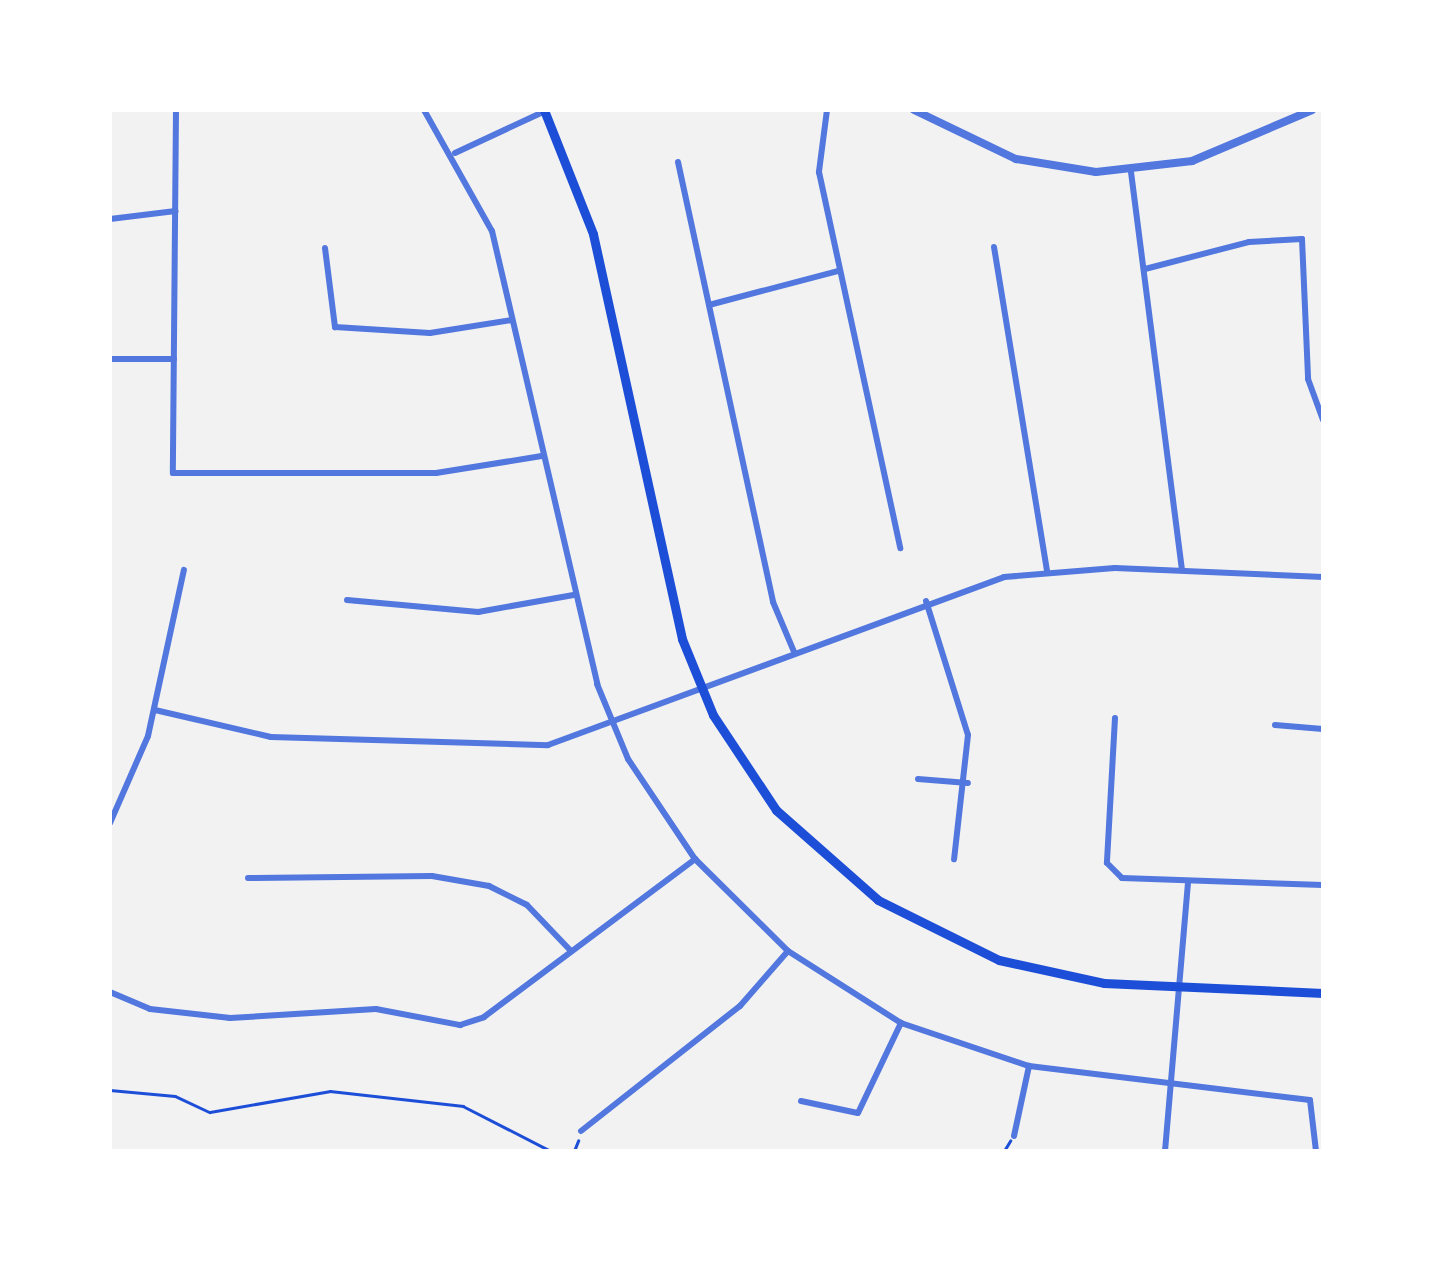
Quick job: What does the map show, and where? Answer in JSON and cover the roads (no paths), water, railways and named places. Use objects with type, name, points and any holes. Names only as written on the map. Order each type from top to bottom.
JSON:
[{"type":"main road","points":[[545,110],[593,234],[666,580],[702,692],[776,810],[908,918],[1030,969],[1182,986],[1323,993]]},
{"type":"street","points":[[176,110],[173,473],[436,473],[542,456]]},
{"type":"street","points":[[424,110],[455,153],[492,231],[573,595],[612,726],[695,859],[788,951],[901,1023],[1030,1066],[1178,1080],[1310,1100],[1316,1151]]},
{"type":"street","points":[[455,153],[545,110]]},
{"type":"street","points":[[827,110],[819,172],[900,548]]},
{"type":"street","points":[[914,110],[1016,159],[1131,172],[1218,152],[1312,110]]},
{"type":"street","points":[[678,162],[773,602],[795,654]]},
{"type":"street","points":[[1131,172],[1182,570]]},
{"type":"street","points":[[110,220],[176,212]]},
{"type":"street","points":[[1145,269],[1249,242],[1302,239],[1308,379],[1323,420]]},
{"type":"street","points":[[994,247],[1046,571]]},
{"type":"street","points":[[325,248],[336,327],[430,334],[512,320]]},
{"type":"street","points":[[709,305],[838,271]]},
{"type":"street","points":[[110,359],[174,359]]},
{"type":"street","points":[[110,823],[155,710],[184,570]]},
{"type":"street","points":[[155,710],[271,737],[548,745],[702,692],[926,601],[1046,571],[1182,570],[1323,578]]},
{"type":"street","points":[[347,600],[478,612],[573,595]]},
{"type":"street","points":[[926,601],[960,690],[968,783],[954,859]]},
{"type":"street","points":[[1115,718],[1107,863],[1122,878],[1188,884],[1323,885]]},
{"type":"street","points":[[1276,725],[1323,729]]},
{"type":"street","points":[[918,779],[968,783]]},
{"type":"street","points":[[110,992],[150,1009],[230,1018],[376,1009],[460,1025],[571,951],[695,859]]},
{"type":"street","points":[[248,878],[432,876],[489,886],[527,904],[571,951]]},
{"type":"street","points":[[1166,1151],[1178,1080],[1188,884]]},
{"type":"street","points":[[582,1130],[740,1006],[788,951]]},
{"type":"street","points":[[801,1101],[858,1112],[901,1023]]},
{"type":"street","points":[[1014,1136],[1030,1066]]}]
